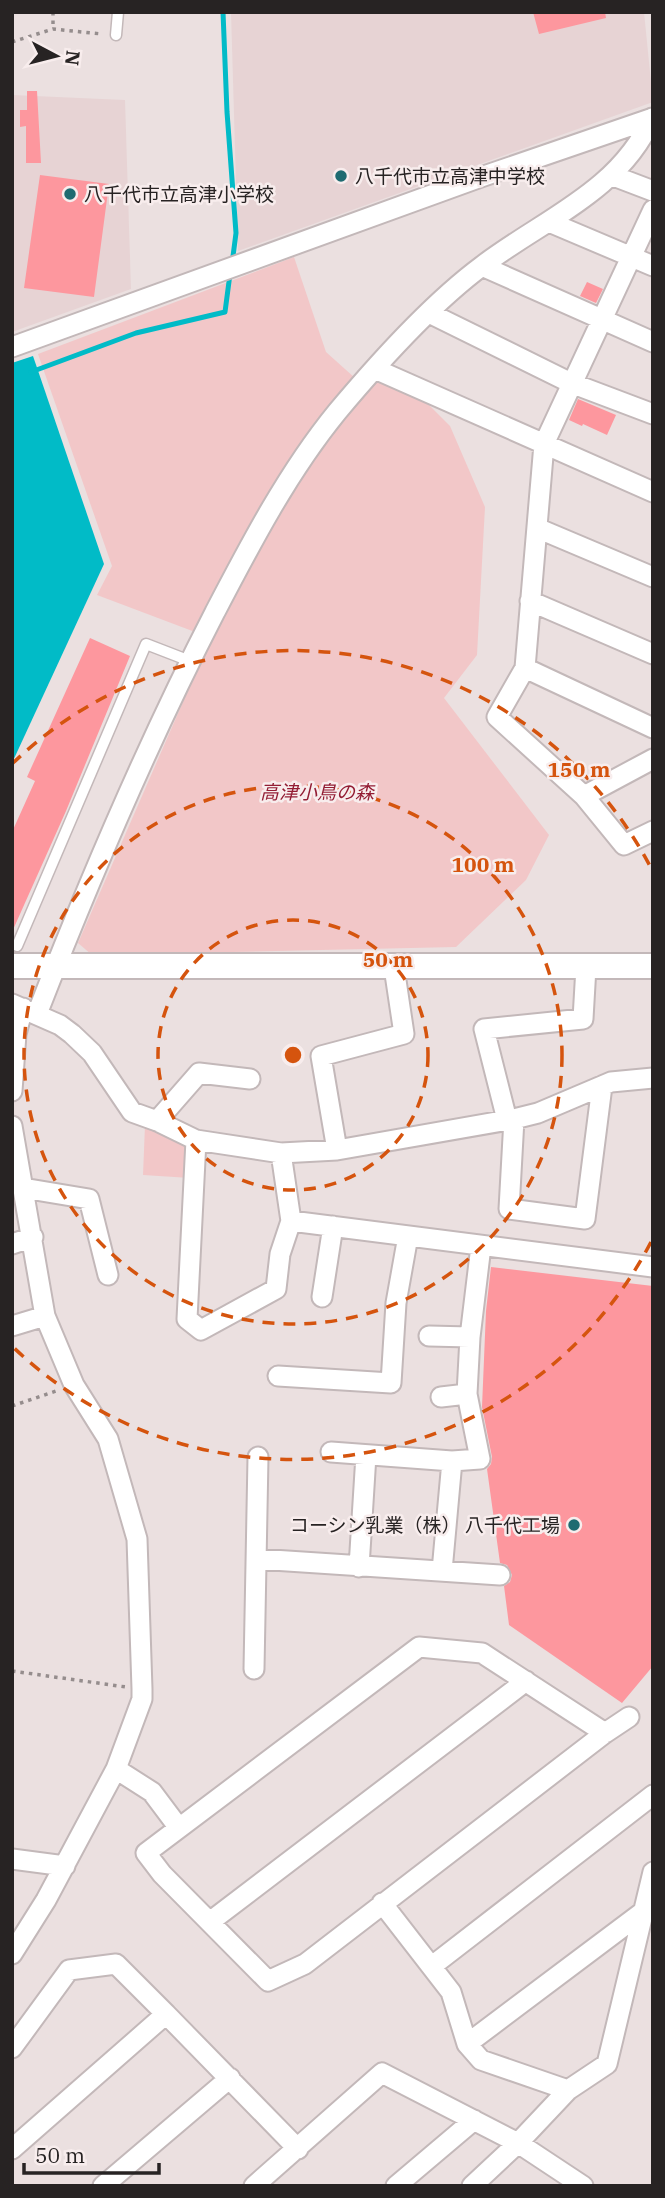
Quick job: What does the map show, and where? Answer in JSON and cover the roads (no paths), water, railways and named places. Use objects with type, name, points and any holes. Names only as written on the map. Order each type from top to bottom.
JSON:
[{"type":"street","points":[[12,1091],[16,1034],[24,1009],[55,966],[190,661],[248,547],[314,442],[375,369],[429,313],[482,266],[586,197],[611,175],[644,135],[652,118]]},
{"type":"street","points":[[12,347],[652,118]]},
{"type":"street","points":[[611,175],[653,191]]},
{"type":"street","points":[[653,210],[544,444],[524,668],[497,717],[584,796],[624,845],[653,831]]},
{"type":"street","points":[[550,222],[653,266]]},
{"type":"street","points":[[482,266],[653,342]]},
{"type":"street","points":[[429,313],[571,383],[653,414]]},
{"type":"street","points":[[375,369],[653,492]]},
{"type":"street","points":[[537,528],[653,577]]},
{"type":"street","points":[[530,601],[653,654]]},
{"type":"street","points":[[524,668],[653,728]]},
{"type":"street","points":[[584,796],[653,759]]},
{"type":"street","points":[[15,956],[55,966],[653,966]]},
{"type":"street","points":[[337,1150],[321,1056],[404,1034],[394,967]]},
{"type":"street","points":[[586,967],[583,1018],[484,1028],[510,1119],[509,1209],[585,1219],[602,1086]]},
{"type":"street","points":[[24,1009],[60,1025],[92,1053],[132,1112],[196,1140],[281,1153],[337,1150],[510,1119],[538,1113],[611,1082],[653,1078]]},
{"type":"street","points":[[157,1121],[199,1073],[250,1079]]},
{"type":"street","points":[[12,1126],[45,1316],[74,1385],[108,1439],[137,1539],[142,1689],[142,1699],[116,1769],[65,1866],[12,1954]]},
{"type":"street","points":[[196,1140],[187,1319],[201,1330],[276,1289],[280,1254],[290,1221],[281,1153]]},
{"type":"street","points":[[23,1188],[89,1199],[108,1275]]},
{"type":"street","points":[[290,1221],[653,1268]]},
{"type":"street","points":[[322,1297],[334,1226]]},
{"type":"street","points":[[278,1376],[391,1383],[396,1303],[408,1236]]},
{"type":"street","points":[[12,1244],[33,1237]]},
{"type":"street","points":[[331,1452],[452,1461],[480,1459],[467,1394],[470,1337],[481,1246]]},
{"type":"street","points":[[12,1326],[45,1316]]},
{"type":"street","points":[[429,1336],[470,1337]]},
{"type":"street","points":[[441,1397],[467,1394]]},
{"type":"street","points":[[359,1567],[366,1455]]},
{"type":"street","points":[[254,1669],[258,1457]]},
{"type":"street","points":[[442,1572],[452,1461]]},
{"type":"street","points":[[257,1559],[500,1575]]},
{"type":"street","points":[[605,1733],[482,1653],[419,1647],[146,1853],[162,1874],[268,1981],[305,1964],[629,1717]]},
{"type":"street","points":[[211,1922],[526,1681]]},
{"type":"street","points":[[116,1769],[152,1791],[179,1828]]},
{"type":"street","points":[[432,1966],[653,1795]]},
{"type":"street","points":[[12,1859],[65,1866]]},
{"type":"street","points":[[472,2186],[519,2143],[568,2090],[607,2064],[653,1872]]},
{"type":"street","points":[[382,1903],[451,1992],[467,2044],[481,2060],[568,2090]]},
{"type":"street","points":[[467,2044],[644,1910]]},
{"type":"street","points":[[12,2049],[69,1970],[116,1964],[298,2149]]},
{"type":"street","points":[[15,2141],[166,2014]]},
{"type":"street","points":[[254,2186],[382,2073],[519,2143],[583,2186]]},
{"type":"street","points":[[103,2186],[230,2078]]},
{"type":"street","points":[[396,2186],[474,2120]]},
{"type":"lane","points":[[116,35],[118,12]]},
{"type":"lane","points":[[15,956],[146,644],[190,661]]},
{"type":"water","points":[[33,356],[104,564],[12,763],[12,363]]},
{"type":"waterway","points":[[223,12],[236,233],[232,264]]},
{"type":"waterway","points":[[31,372],[136,333],[225,312],[230,274]]},
{"type":"place","name":"八千代市立高津中学校","points":[[341,176]]},
{"type":"place","name":"八千代市立高津小学校","points":[[70,194]]},
{"type":"place","name":"コーシン乳業（株） 八千代工場","points":[[574,1525]]},
{"type":"park label","name":"高津小鳥の森","points":[[317,792]]}]
